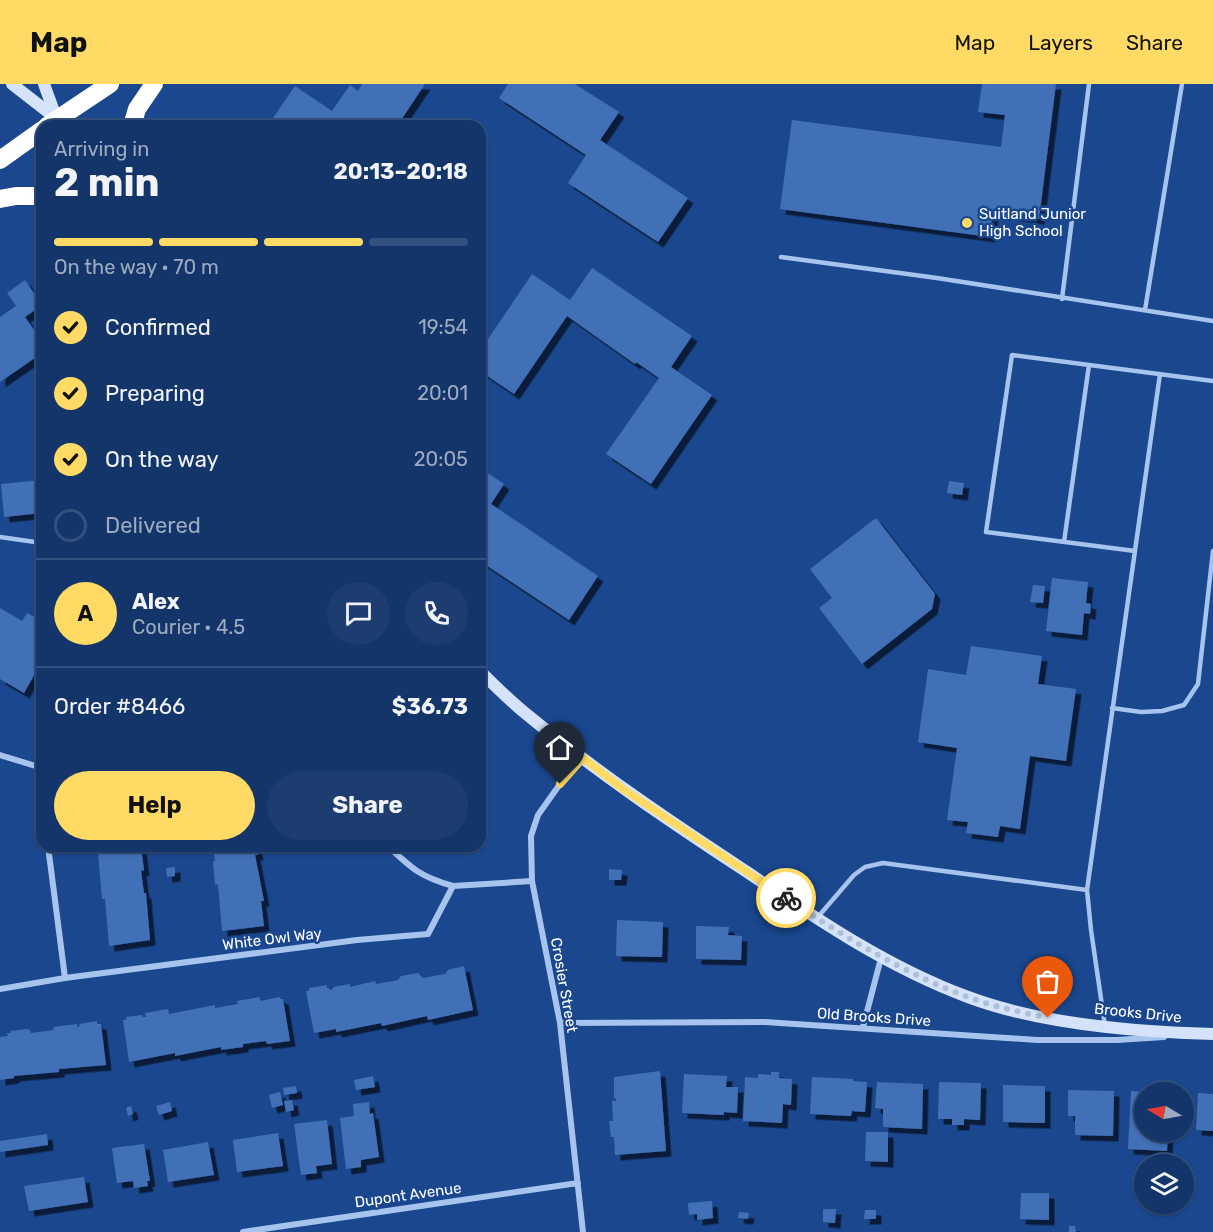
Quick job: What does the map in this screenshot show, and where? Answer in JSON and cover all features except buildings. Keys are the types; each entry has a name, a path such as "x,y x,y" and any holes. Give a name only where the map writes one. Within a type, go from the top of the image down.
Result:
{"highway":[{"path":"60,120 110,84"},
{"path":"133,120 136,109 154,84"},
{"path":"0,160 36,134"},
{"path":"0,199 36,196"}],"street":[{"path":"12,84 51,120"},
{"path":"44,84 54,120"},
{"name":"Brooks Drive","path":"486,677 528,716 670,820 881,958 968,998 1004,1009 1105,1026 1213,1034"},
{"path":"0,755 36,767"},
{"name":"Crosier Street","path":"583,758 560,784 538,815 531,836 532,881 560,1023 583,1232"},
{"path":"49,852 65,978"},
{"path":"394,852 414,870 430,879 453,886 532,881"},
{"name":"White Owl Way","path":"0,989 65,978 357,940 428,934 453,886"},
{"path":"863,1027 881,958"},
{"name":"Old Brooks Drive","path":"560,1023 765,1022 1037,1040 1117,1040 1156,1038 1186,1033"},
{"name":"Dupont Avenue","path":"243,1232 578,1183"}],"lane":[{"path":"1062,299 1089,84"},
{"path":"1145,310 1182,84"},
{"path":"781,257 937,278 1213,321"},
{"path":"1134,552 986,532 1012,355 1213,381"},
{"path":"1064,542 1089,365"},
{"path":"1105,1026 1090,930 1087,890 1160,374"},
{"path":"0,537 36,542"},
{"path":"1113,708 1141,712 1162,711 1184,705 1198,684 1213,551"},
{"path":"817,918 854,875 865,867 884,863 1087,890"}],"way so far":[{"path":"786,898 881,958 930,982 968,998 1004,1009 1048,1018"}],"place":[{"name":"Suitland Junior High School","path":"967,223"}],"route":[{"path":"560,784 583,758 623,789 786,898"}]}
